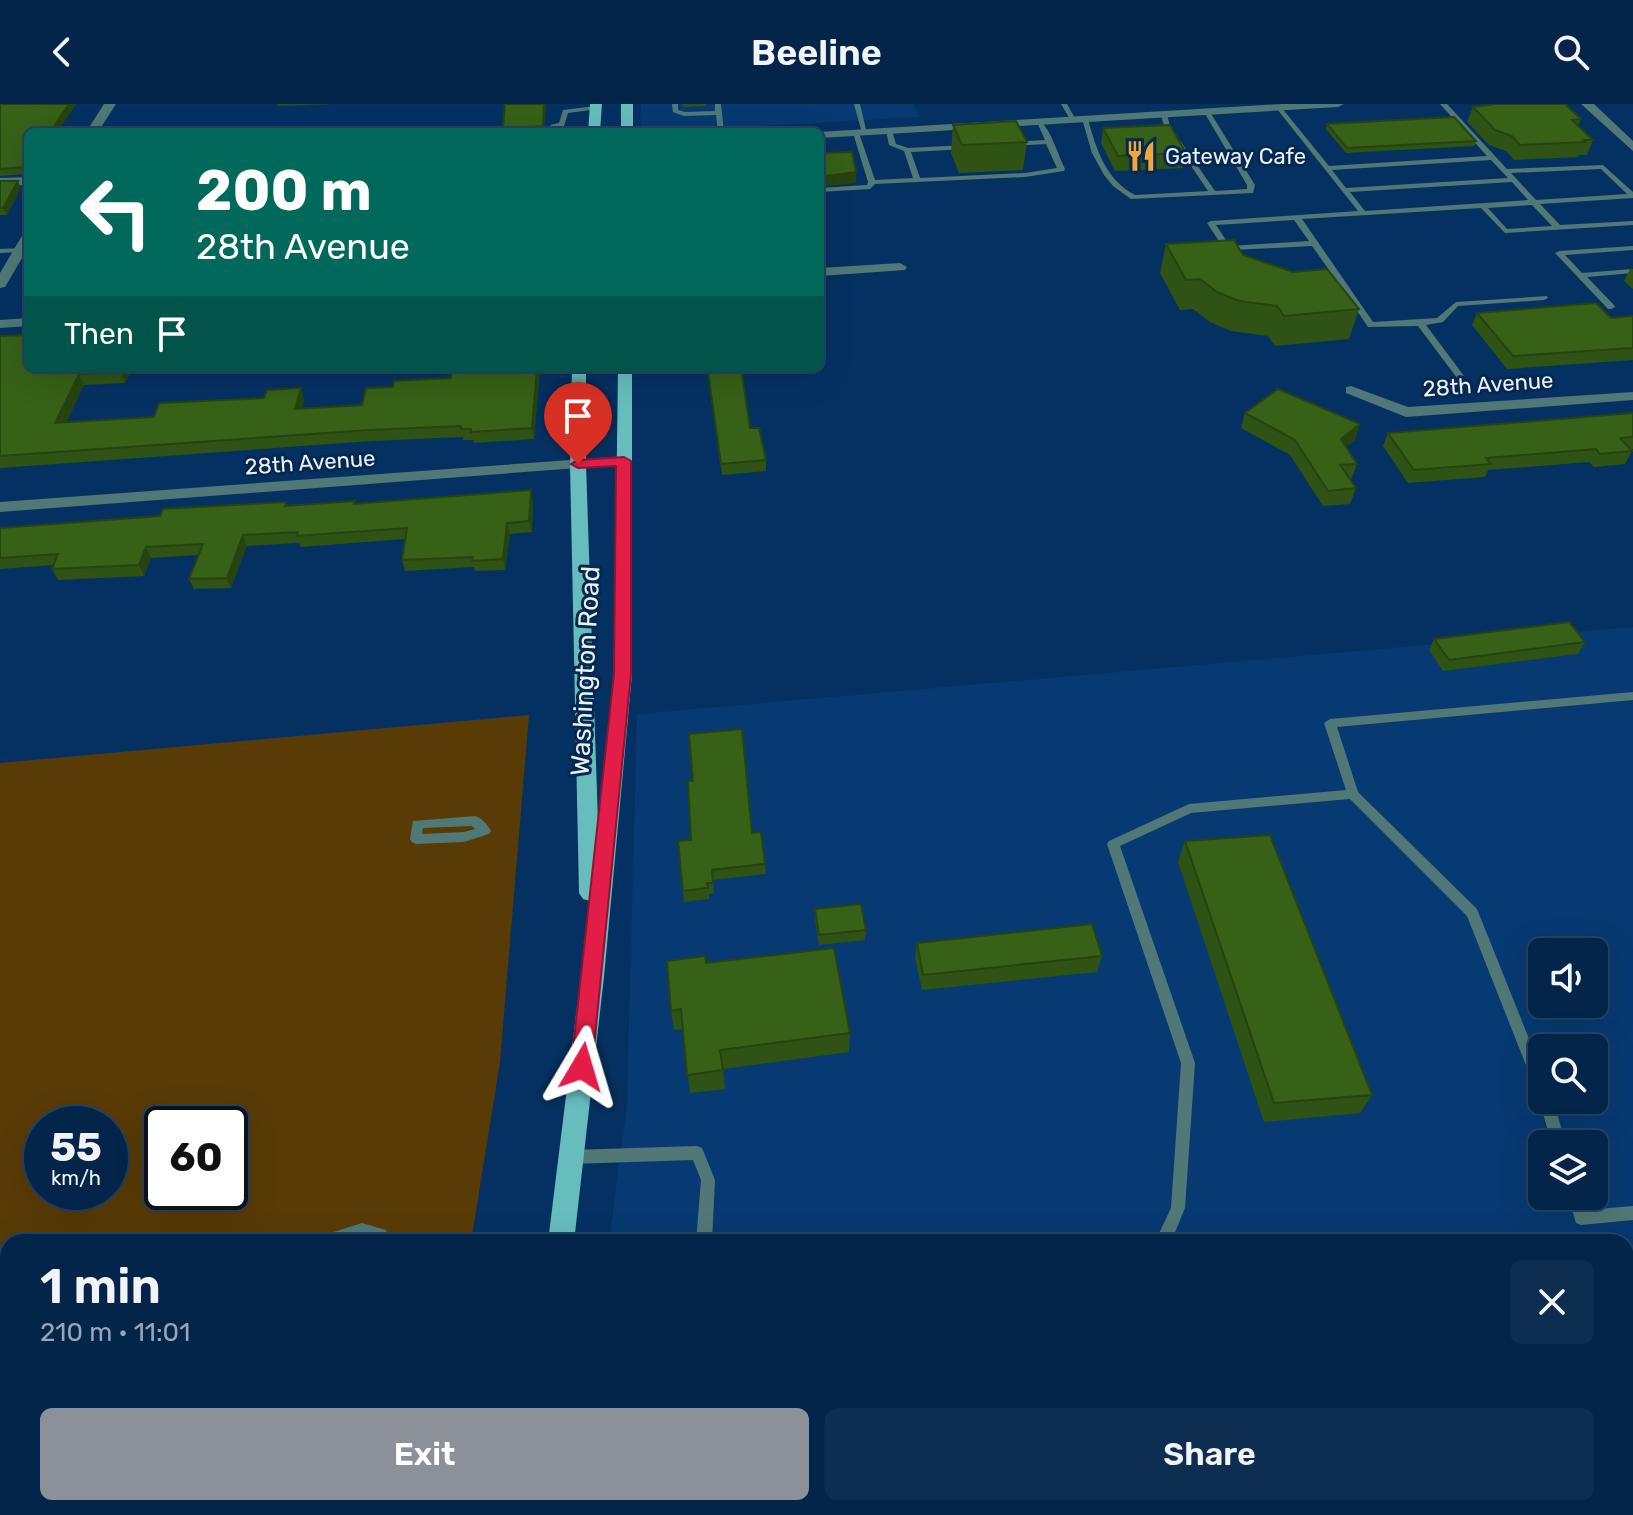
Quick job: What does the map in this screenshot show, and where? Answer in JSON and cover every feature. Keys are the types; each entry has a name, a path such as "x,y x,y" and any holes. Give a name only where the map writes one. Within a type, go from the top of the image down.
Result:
{"main road":[{"path":"627,104 627,128"},
{"path":"594,128 596,106"},
{"name":"Washington Road","path":"579,372 578,464 593,977"},
{"name":"Washington Road","path":"562,1234 593,977 623,674 625,372"}],"street":[{"path":"95,128 110,104"},
{"path":"824,135 1164,115 1228,107 1338,104"},
{"path":"1587,104 1633,147"},
{"path":"0,182 24,181"},
{"path":"0,284 24,249"},
{"path":"824,272 900,267"},
{"path":"0,324 24,322"},
{"name":"28th Avenue","path":"1351,390 1406,412 1633,396"},
{"name":"28th Avenue","path":"0,507 624,461"}],"lane":[{"path":"675,104 675,111 684,114 718,108 720,128"},
{"path":"824,190 870,187 872,182 863,154 857,104"},
{"path":"1064,104 1079,120 1115,187 1124,193 1134,197 1250,191 1251,185 1207,112"},
{"path":"1443,104 1557,227"},
{"path":"553,125 562,128 565,111 596,106"},
{"path":"1279,108 1362,212"},
{"path":"1164,115 1167,126 1212,192"},
{"path":"872,182 1025,175 1061,169 1040,122"},
{"path":"889,131 893,145 907,150 971,147"},
{"path":"1002,145 1050,142"},
{"path":"907,150 917,180"},
{"path":"848,155 863,154"},
{"path":"1327,168 1493,158"},
{"path":"1505,171 1603,167 1633,196"},
{"path":"1345,190 1514,180"},
{"path":"1237,262 1211,223 1633,196"},
{"path":"1482,205 1505,231 1633,223"},
{"path":"1296,217 1371,325 1440,320 1456,304 1544,298"},
{"path":"1228,248 1315,243"},
{"path":"1611,307 1559,253 1633,248"},
{"path":"0,251 24,249"},
{"path":"1581,275 1633,271"},
{"path":"1319,292 1347,290"},
{"path":"1420,323 1460,376"},
{"path":"1528,1053 1472,913 1353,794 1330,723 1633,696"},
{"path":"1167,1234 1178,1208 1188,1063 1113,844 1189,809 1353,794"},
{"path":"475,821 485,831 464,837 416,839 417,824 475,821"},
{"path":"571,1157 697,1153 708,1180 705,1234"},
{"path":"1579,1210 1581,1218 1633,1213"},
{"path":"349,1234 362,1230 377,1234"}],"shaded area":[{"path":"641,104 914,104 919,117 728,128 643,128"},
{"path":"1633,627 1633,1234 610,1234 627,1104 637,714"},
{"path":"529,715 500,1062 472,1234 0,1234 0,763"}],"building":[{"path":"0,104 69,104 53,128 24,128 24,167 0,169"},
{"path":"505,104 544,104 543,126 503,128"},
{"path":"1565,104 1581,119 1572,120 1593,140 1520,145 1512,136 1495,130 1473,107"},
{"path":"1454,117 1476,141 1347,148 1327,124"},
{"path":"1016,121 1027,142 962,145 953,125"},
{"path":"1170,125 1186,153 1118,156 1103,128"},
{"path":"852,152 856,172 824,176 824,153"},
{"path":"0,181 18,181 3,208 0,208"},
{"path":"1234,240 1243,255 1293,272 1327,269 1359,309 1284,316 1277,306 1239,301 1217,292 1200,279 1186,280 1166,244"},
{"path":"1596,303 1611,318 1633,316 1633,348 1513,356 1477,313"},
{"path":"24,335 24,372 120,372 79,374 55,423 154,417 159,403 264,398 267,390 301,388 295,409 362,405 366,388 393,387 394,381 451,378 452,372 537,372 532,428 471,432 471,429 461,429 461,426 369,430 0,456 0,336"},
{"path":"708,372 742,372 750,428 759,428 766,460 721,464"},
{"path":"1278,389 1360,424 1341,439 1357,464 1340,465 1356,488 1328,491 1295,440 1245,413"},
{"path":"1633,413 1633,437 1620,438 1632,451 1600,454 1596,449 1486,458 1491,464 1414,470 1388,433"},
{"path":"531,490 529,521 507,523 503,559 402,560 407,528 297,536 298,532 243,535 227,578 189,579 203,544 146,547 139,565 52,569 58,554 0,558 0,528 160,516 163,509 286,502 285,506 355,501 354,504"},
{"path":"1569,622 1585,642 1449,660 1434,639"},
{"path":"742,729 752,833 761,832 765,864 712,870 713,883 707,883 708,888 683,891 678,841 691,840 688,781 693,781 689,734"},
{"path":"1270,835 1372,1095 1274,1103 1185,841"},
{"path":"861,904 866,930 819,935 815,909"},
{"path":"1092,924 1102,956 923,975 917,943"},
{"path":"834,948 850,1033 720,1050 723,1070 687,1075 681,1009 671,1011 667,961 705,956 706,963"}],"place":[{"name":"Gateway Cafe","path":"1141,156"}],"route":[{"path":"578,464 624,461 623,674 582,1067"}]}
